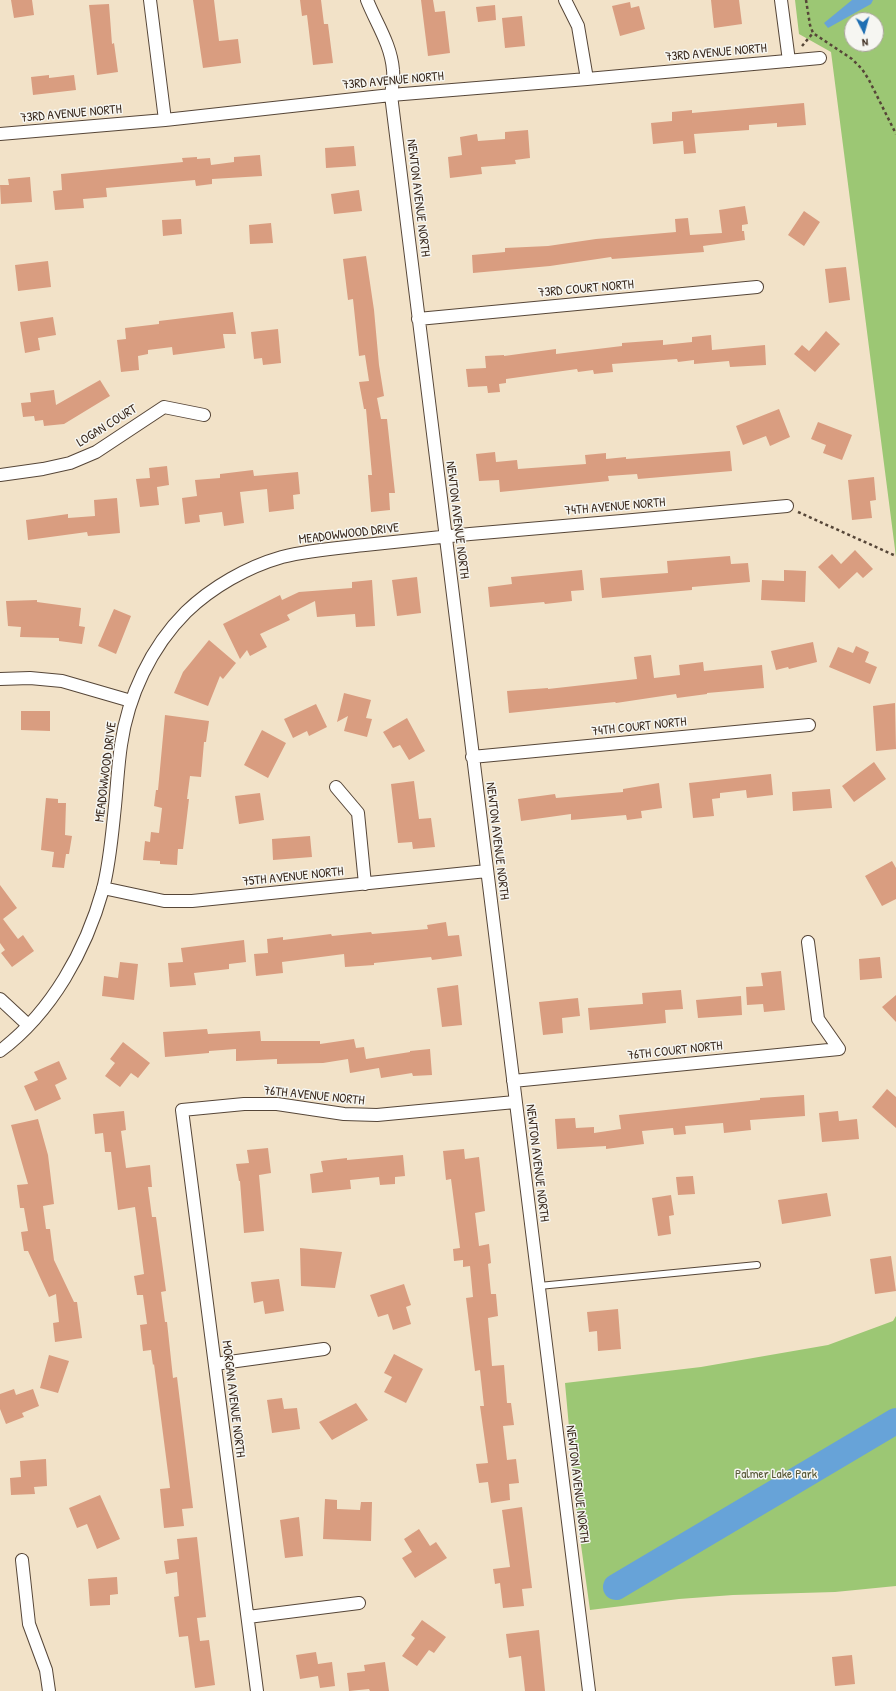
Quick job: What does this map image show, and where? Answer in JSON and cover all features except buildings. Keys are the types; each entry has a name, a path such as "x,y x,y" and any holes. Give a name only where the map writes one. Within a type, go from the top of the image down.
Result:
{"street":[{"path":"150,0 165,120"},
{"name":"NEWTON AVENUE NORTH","path":"367,0 373,17 390,51 394,71 391,95 589,1691"},
{"path":"565,0 578,26 587,79"},
{"path":"781,0 789,61"},
{"name":"73RD AVENUE NORTH","path":"0,134 165,120 391,95 820,58"},
{"name":"73RD COURT NORTH","path":"418,319 757,287"},
{"name":"LOGAN COURT","path":"0,475 43,469 70,463 96,452 164,407 204,415"},
{"name":"74TH AVENUE NORTH","path":"445,537 787,506"},
{"name":"MEADOWWOOD DRIVE","path":"0,1051 12,1042 28,1025 68,973 88,933 103,888 111,847 121,744 131,701 143,673 162,640 186,613 214,589 247,571 281,558 318,550 445,537"},
{"path":"0,679 30,678 62,681 131,701"},
{"name":"74TH COURT NORTH","path":"472,757 809,724"},
{"path":"336,787 358,813 365,884"},
{"name":"75TH AVENUE NORTH","path":"103,888 164,901 192,901 487,871"},
{"name":"76TH COURT NORTH","path":"513,1081 839,1049 818,1019 808,942"},
{"path":"0,999 28,1025"},
{"name":"76TH AVENUE NORTH","path":"182,1110 244,1104 277,1104 344,1114 377,1115 515,1102"},
{"name":"MORGAN AVENUE NORTH","path":"182,1110 257,1691"},
{"path":"215,1364 324,1349"},
{"path":"22,1560 29,1624 46,1670 49,1691"},
{"path":"248,1617 359,1604"}],"lane":[{"path":"539,1286 757,1265"}],"path":[{"path":"806,0 810,26 813,33 852,59 862,69 870,80 896,134"},
{"path":"787,506 896,556"}],"green space":[{"path":"795,0 896,0 896,557 831,52 799,34"},
{"name":"Palmer Lake Park","path":"896,1316 896,1586 835,1592 733,1595 679,1599 590,1610 577,1516 565,1383 701,1367 828,1345 893,1321"}],"water":[{"path":"852,0 873,0 871,4 857,12 844,12 844,19 828,28 824,23"}],"waterway":[{"path":"616,1587 896,1421"}]}
